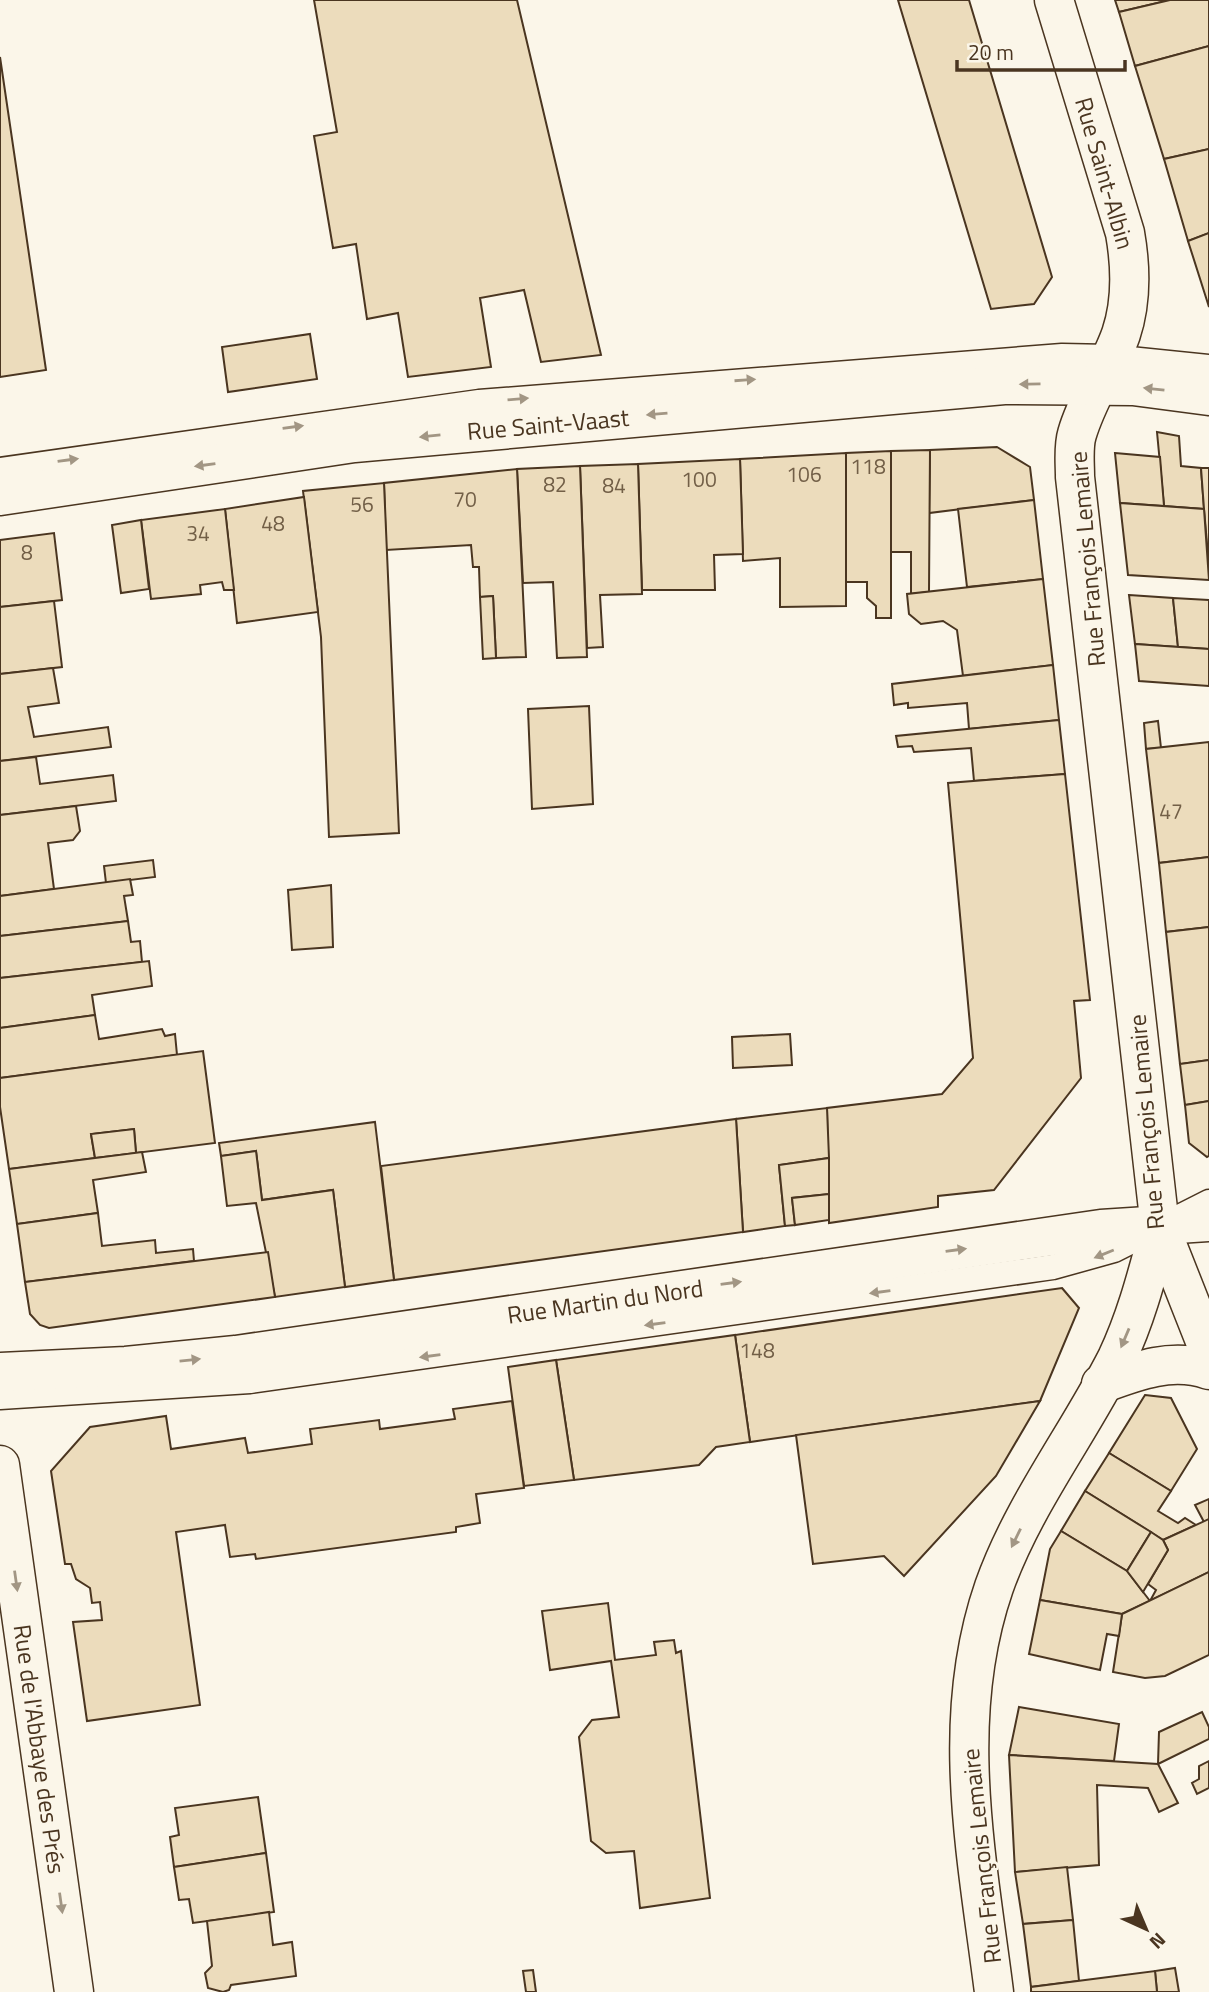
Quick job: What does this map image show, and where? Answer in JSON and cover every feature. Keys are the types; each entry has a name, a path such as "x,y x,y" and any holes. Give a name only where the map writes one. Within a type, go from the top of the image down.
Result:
{"street":[{"name":"Rue Saint-Albin","path":"1054,0 1125,233 1129,256 1131,279 1127,308 1120,335 1104,371"},
{"name":"Rue Saint-Vaast","path":"0,496 368,442 1004,385 1104,371 1209,396"},
{"name":"Rue François Lemaire","path":"995,1992 970,1802 969,1725 973,1669 985,1615 1006,1557 1126,1339 1160,1227 1075,477 1076,436 1104,371"},
{"name":"Rue Martin du Nord","path":"0,1372 126,1366 236,1355 1101,1228 1160,1227 1209,1222"},
{"path":"1160,1227 1209,1351"},
{"path":"1101,1384 1155,1367 1178,1364 1209,1370"},
{"name":"Rue de l'Abbaye des Prés","path":"0,1465 74,1992"}],"lane":[{"path":"0,470 479,402 1008,359 1104,371 1209,367"},
{"path":"0,1397 250,1381 999,1276 1095,1258 1209,1202"}],"building":[{"path":"314,0 517,0 601,355 541,362 524,290 480,298 491,367 408,377 398,313 367,319 356,244 333,248 314,136 337,132"},
{"path":"898,0 969,0 1052,277 1034,304 991,309"},
{"path":"1115,0 1170,0 1119,12"},
{"path":"1170,0 1209,0 1209,46 1135,66 1119,12"},
{"path":"1209,46 1209,149 1164,159 1135,66"},
{"path":"0,57 46,370 0,377"},
{"path":"1209,149 1209,233 1188,241 1164,159"},
{"path":"1209,233 1209,307 1188,241"},
{"path":"310,334 317,379 228,392 222,347"},
{"path":"1157,432 1179,436 1181,466 1201,468 1204,509 1164,506"},
{"path":"997,447 1030,467 1034,500 929,513 930,450"},
{"path":"930,450 929,592 911,594 911,552 891,552 891,451"},
{"path":"891,451 891,618 876,618 876,606 867,598 867,582 846,582 846,453"},
{"path":"846,453 846,606 780,607 780,558 743,561 740,459"},
{"path":"1115,453 1160,457 1164,506 1120,503"},
{"path":"740,459 743,554 714,555 715,590 642,590 638,464"},
{"path":"638,464 642,594 600,595 603,647 587,648 580,466"},
{"path":"580,466 587,657 557,658 553,582 523,583 517,469"},
{"path":"1201,468 1209,468 1209,567 1204,509"},
{"path":"517,469 526,657 496,658 493,596 480,597 479,567 473,567 471,545 386,550 384,483"},
{"path":"384,483 399,833 329,837 321,637 303,491"},
{"path":"304,497 318,612 237,623 225,509"},
{"path":"1034,500 1043,579 967,587 958,509"},
{"path":"1120,503 1204,509 1209,580 1128,575"},
{"path":"225,509 234,590 224,590 222,582 200,585 201,594 151,599 141,520"},
{"path":"141,520 149,589 121,593 112,525"},
{"path":"54,533 62,600 0,607 0,540"},
{"path":"1043,579 1053,665 963,676 957,630 943,621 921,624 909,614 907,594"},
{"path":"1129,595 1173,598 1178,647 1135,644"},
{"path":"493,596 496,658 483,659 480,597"},
{"path":"1173,598 1209,600 1209,649 1178,647"},
{"path":"54,601 62,667 0,674 0,607"},
{"path":"1135,644 1209,649 1209,686 1139,681"},
{"path":"1053,665 1059,720 969,729 967,703 908,708 908,703 894,705 892,684"},
{"path":"53,668 59,703 28,707 34,737 108,727 111,747 0,761 0,674"},
{"path":"589,706 593,804 532,809 528,709"},
{"path":"1059,720 1065,774 974,781 971,748 914,752 912,746 898,747 896,736"},
{"path":"1158,721 1161,748 1146,749 1144,723"},
{"path":"1209,742 1209,857 1159,863 1146,749"},
{"path":"36,757 40,784 113,775 116,801 0,815 0,761"},
{"path":"1065,774 1090,1000 1074,1001 1081,1078 994,1190 938,1196 938,1207 829,1223 827,1108 942,1094 973,1058 948,783"},
{"path":"76,806 80,831 73,840 48,843 54,889 0,896 0,815"},
{"path":"1209,857 1209,927 1166,932 1159,863"},
{"path":"153,860 155,877 106,883 104,866"},
{"path":"130,879 133,895 124,896 128,921 0,936 0,896"},
{"path":"331,885 333,947 292,950 288,890"},
{"path":"128,921 131,942 140,941 142,962 0,978 0,936"},
{"path":"1209,927 1209,1060 1180,1064 1166,932"},
{"path":"149,961 152,986 92,995 95,1015 0,1028 0,978"},
{"path":"95,1015 99,1039 162,1029 165,1036 175,1034 177,1055 0,1078 0,1028"},
{"path":"790,1034 792,1065 733,1068 732,1037"},
{"path":"203,1051 215,1143 136,1153 134,1129 91,1134 95,1158 9,1169 0,1107 0,1078"},
{"path":"1209,1060 1209,1101 1185,1105 1180,1064"},
{"path":"1209,1101 1207,1157 1189,1143 1185,1105"},
{"path":"827,1108 829,1158 779,1165 785,1226 743,1232 736,1119"},
{"path":"736,1119 743,1232 394,1280 381,1166"},
{"path":"375,1122 394,1280 345,1287 333,1190 262,1200 256,1151 221,1156 219,1143"},
{"path":"134,1129 136,1153 95,1158 91,1134"},
{"path":"256,1151 262,1200 333,1190 345,1287 275,1297 256,1203 227,1206 221,1156"},
{"path":"142,1152 146,1172 93,1180 98,1213 17,1224 9,1169"},
{"path":"829,1158 829,1194 792,1198 795,1225 785,1226 779,1165"},
{"path":"829,1194 829,1220 795,1225 792,1198"},
{"path":"98,1213 102,1246 155,1240 156,1253 193,1249 194,1261 25,1282 17,1224"},
{"path":"268,1252 275,1297 49,1328 40,1325 30,1314 25,1282"},
{"path":"1062,1288 1079,1308 1040,1401 750,1442 735,1335"},
{"path":"735,1335 750,1442 716,1447 699,1465 574,1480 556,1360"},
{"path":"556,1360 574,1480 524,1486 508,1367"},
{"path":"1145,1395 1171,1398 1197,1449 1171,1491 1109,1453"},
{"path":"512,1401 524,1488 476,1494 480,1523 456,1527 456,1532 256,1559 255,1554 230,1557 225,1525 176,1532 200,1705 87,1721 73,1622 102,1620 100,1602 92,1603 90,1588 76,1579 71,1564 65,1564 51,1471 90,1427 166,1416 171,1449 245,1438 248,1453 312,1444 310,1429 379,1420 380,1429 455,1419 453,1409"},
{"path":"1040,1401 996,1476 904,1576 884,1556 813,1564 796,1435"},
{"path":"1109,1453 1171,1491 1158,1511 1178,1523 1185,1518 1196,1525 1163,1540 1085,1491"},
{"path":"1085,1491 1151,1532 1127,1571 1061,1531"},
{"path":"1209,1499 1209,1519 1204,1522 1195,1505"},
{"path":"1209,1519 1209,1572 1150,1601 1156,1590 1148,1584 1168,1550 1163,1540"},
{"path":"1061,1531 1127,1571 1150,1601 1122,1614 1040,1600 1050,1549"},
{"path":"1151,1532 1163,1540 1168,1550 1143,1592 1127,1571"},
{"path":"1209,1572 1209,1655 1165,1676 1145,1678 1113,1672 1122,1614"},
{"path":"1040,1600 1122,1614 1119,1636 1107,1634 1100,1670 1029,1654"},
{"path":"608,1603 615,1660 656,1655 654,1642 674,1640 676,1653 681,1651 710,1898 640,1908 634,1851 606,1853 591,1841 579,1737 592,1720 619,1717 611,1661 550,1670 542,1611"},
{"path":"1019,1707 1119,1724 1114,1761 1009,1755"},
{"path":"1202,1712 1209,1727 1209,1739 1158,1764 1159,1732"},
{"path":"1009,1755 1158,1764 1178,1803 1159,1812 1148,1788 1097,1785 1099,1865 1015,1872"},
{"path":"1209,1761 1209,1788 1197,1794 1192,1783 1199,1779 1199,1766"},
{"path":"258,1797 266,1853 174,1867 170,1837 179,1835 175,1808"},
{"path":"266,1853 274,1912 193,1923 189,1899 179,1900 174,1867"},
{"path":"1067,1867 1073,1920 1023,1924 1015,1872"},
{"path":"269,1912 273,1945 292,1942 296,1976 231,1985 229,1990 223,1992 208,1988 205,1973 212,1966 207,1921"},
{"path":"1073,1920 1079,1981 1031,1987 1023,1924"},
{"path":"1175,1968 1179,1992 1157,1992 1155,1971"},
{"path":"533,1970 536,1992 526,1992 523,1971"},
{"path":"1155,1971 1157,1992 1031,1992 1031,1987"}]}
